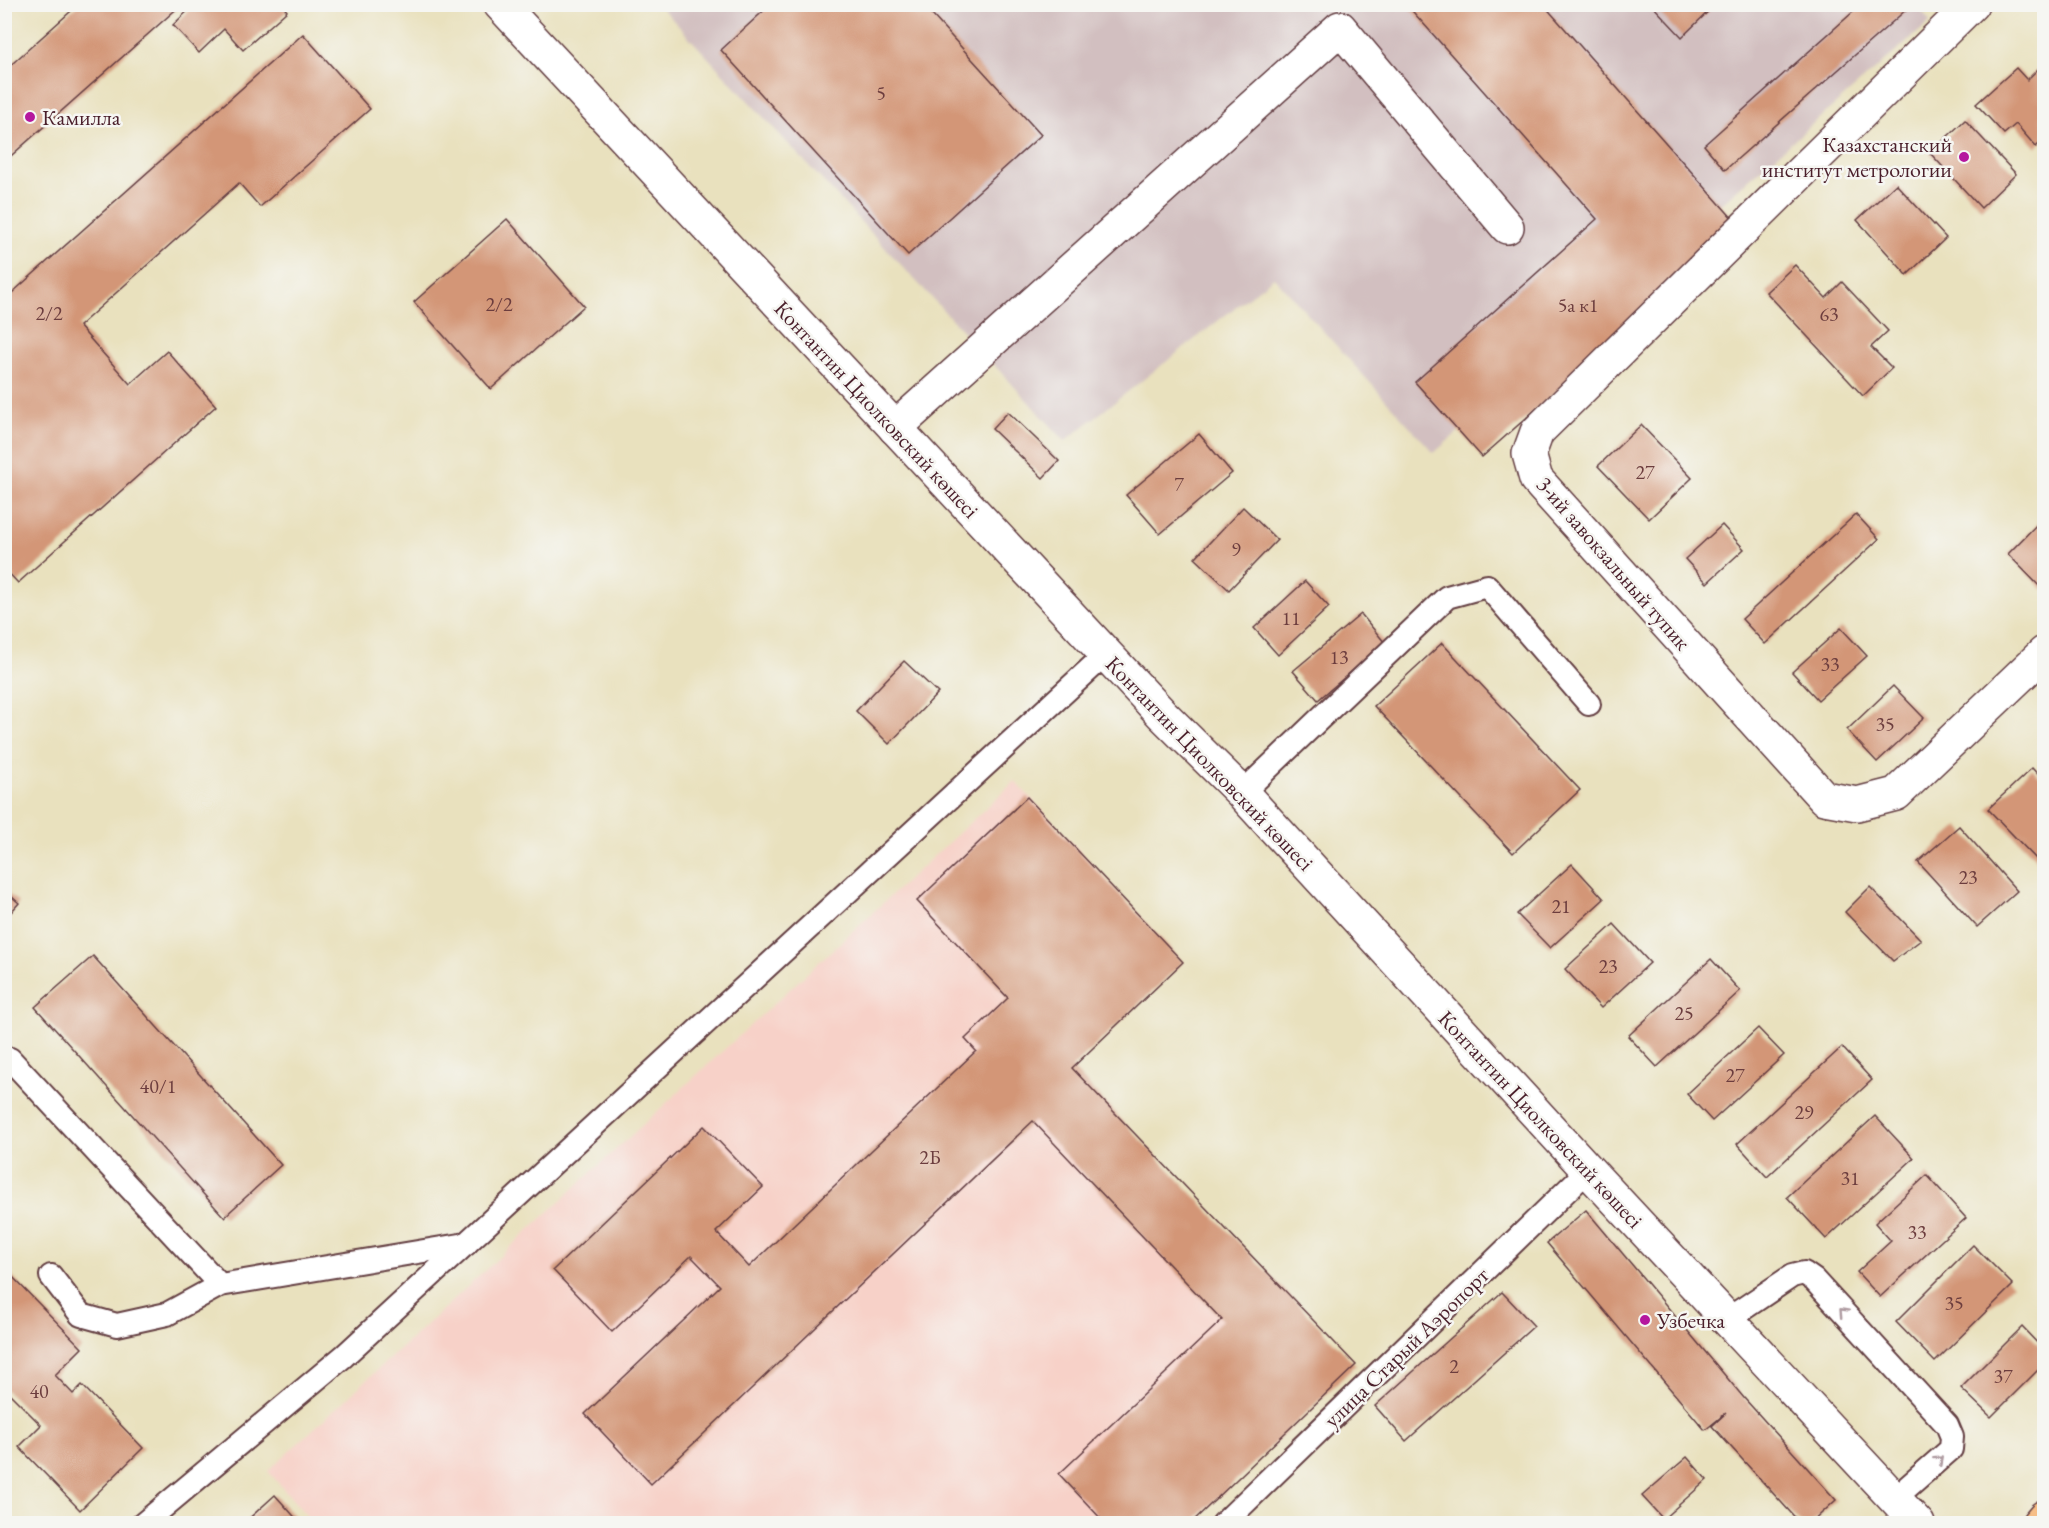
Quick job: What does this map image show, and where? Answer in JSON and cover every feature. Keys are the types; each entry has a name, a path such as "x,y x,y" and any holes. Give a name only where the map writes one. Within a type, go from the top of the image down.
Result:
{"main road":[{"path":"2038,1524 2044,1517"}],"street":[{"name":"Контантин Циолковский көшесі","path":"500,4 1162,714 1242,793 1588,1170 1918,1524"},
{"name":"3-ий завокзальный тупик","path":"1972,4 1536,432 1529,454 1536,479 1824,798 1857,804 1896,794 2044,652"},
{"path":"895,428 1340,28 1507,227"}],"lane":[{"path":"1242,793 1447,597 1487,586 1589,704"},
{"path":"143,1524 344,1356 1106,654"},
{"path":"10,1059 220,1285"},
{"name":"улица Старый Аэропорт","path":"1223,1524 1588,1170"},
{"path":"51,1276 81,1315 117,1325 167,1314 220,1285 466,1244"},
{"path":"1728,1319 1792,1276 1804,1274 1814,1280 1947,1425 1952,1437 1951,1449 1895,1498"}],"shaded area":[{"path":"1916,4 1930,22 1434,453 1274,277 1065,441 659,5"},
{"path":"1015,781 1183,962 1072,1068 1356,1365 1192,1523 313,1523 268,1471"}],"building":[{"name":"Камилла","path":"79,4 182,4 4,162 4,71"},
{"path":"195,4 281,4 287,11 243,50 224,29 199,53 173,25"},
{"path":"771,4 922,4 1041,135 908,255 721,50"},
{"path":"1406,4 1543,4 1741,228 1482,457 1415,382 1597,219"},
{"path":"1651,4 1716,4 1682,37"},
{"path":"1862,4 1903,4 1907,9 1725,170 1704,145"},
{"path":"303,34 370,109 260,207 239,183 79,326 130,384 167,351 216,406 18,583 4,568 4,300"},
{"path":"2016,68 2027,80 2038,69 2044,76 2044,139 2036,147 2016,124 2004,134 1976,104"},
{"path":"1965,120 2016,174 1981,208 1930,153"},
{"path":"1896,184 1946,238 1907,275 1857,220"},
{"path":"507,219 584,306 491,389 414,302"},
{"path":"1795,265 1826,298 1842,282 1888,331 1871,347 1892,368 1863,396 1766,292"},
{"path":"1008,412 1059,461 1043,478 992,429"},
{"path":"1641,425 1692,478 1649,519 1598,466"},
{"path":"1199,434 1232,473 1160,534 1126,495"},
{"path":"1243,507 1277,540 1229,590 1195,558"},
{"path":"1856,514 1879,539 1765,644 1742,619"},
{"path":"2044,517 2044,591 2008,554"},
{"path":"1722,525 1744,549 1707,583 1685,559"},
{"path":"1305,581 1329,607 1278,655 1254,628"},
{"path":"1361,614 1385,643 1318,700 1293,671"},
{"path":"1841,628 1867,656 1818,700 1792,672"},
{"path":"1442,643 1580,790 1513,853 1374,706"},
{"path":"904,661 938,693 889,744 856,711"},
{"path":"1893,686 1924,718 1877,762 1847,730"},
{"path":"2032,768 2044,781 2044,858 2040,863 1988,809"},
{"path":"1027,797 1183,962 1072,1068 1356,1365 1190,1524 1106,1524 1059,1474 1222,1320 1033,1121 651,1484 585,1414 720,1286 691,1256 612,1332 553,1270 704,1126 763,1187 716,1232 749,1267 976,1051 965,1039 1008,998 917,901"},
{"path":"1959,826 2017,891 1977,927 1918,862"},
{"path":"1572,864 1604,899 1550,948 1517,914"},
{"path":"1870,887 1921,940 1893,961 1845,912"},
{"path":"4,890 19,903 4,920"},
{"path":"1614,924 1650,963 1601,1008 1565,969"},
{"path":"93,956 281,1165 224,1217 35,1007"},
{"path":"1711,959 1740,991 1657,1067 1628,1036"},
{"path":"1758,1028 1784,1055 1712,1121 1687,1094"},
{"path":"1842,1047 1872,1080 1767,1177 1737,1144"},
{"path":"1875,1116 1914,1158 1826,1239 1787,1197"},
{"path":"1927,1175 1966,1218 1880,1297 1857,1272 1891,1241 1875,1223"},
{"name":"Узбечка","path":"1586,1210 1744,1398 1836,1500 1810,1524 1801,1524 1712,1426 1726,1413 1705,1430 1547,1243"},
{"path":"1973,1245 2013,1285 1935,1362 1896,1322"},
{"path":"4,1268 82,1348 55,1375 73,1394 82,1385 143,1448 80,1510 19,1447 41,1425 4,1388"},
{"path":"1502,1292 1534,1326 1406,1441 1375,1406"},
{"path":"2022,1327 2044,1350 2044,1364 1991,1417 1961,1388"},
{"path":"1687,1457 1707,1480 1663,1519 1642,1496"},
{"path":"275,1495 301,1524 243,1524"}],"place":[{"name":"Камилла","path":"30,117"},
{"name":"Казахстанский институт метрологии","path":"1964,157"},
{"name":"Узбечка","path":"1645,1320"}]}
